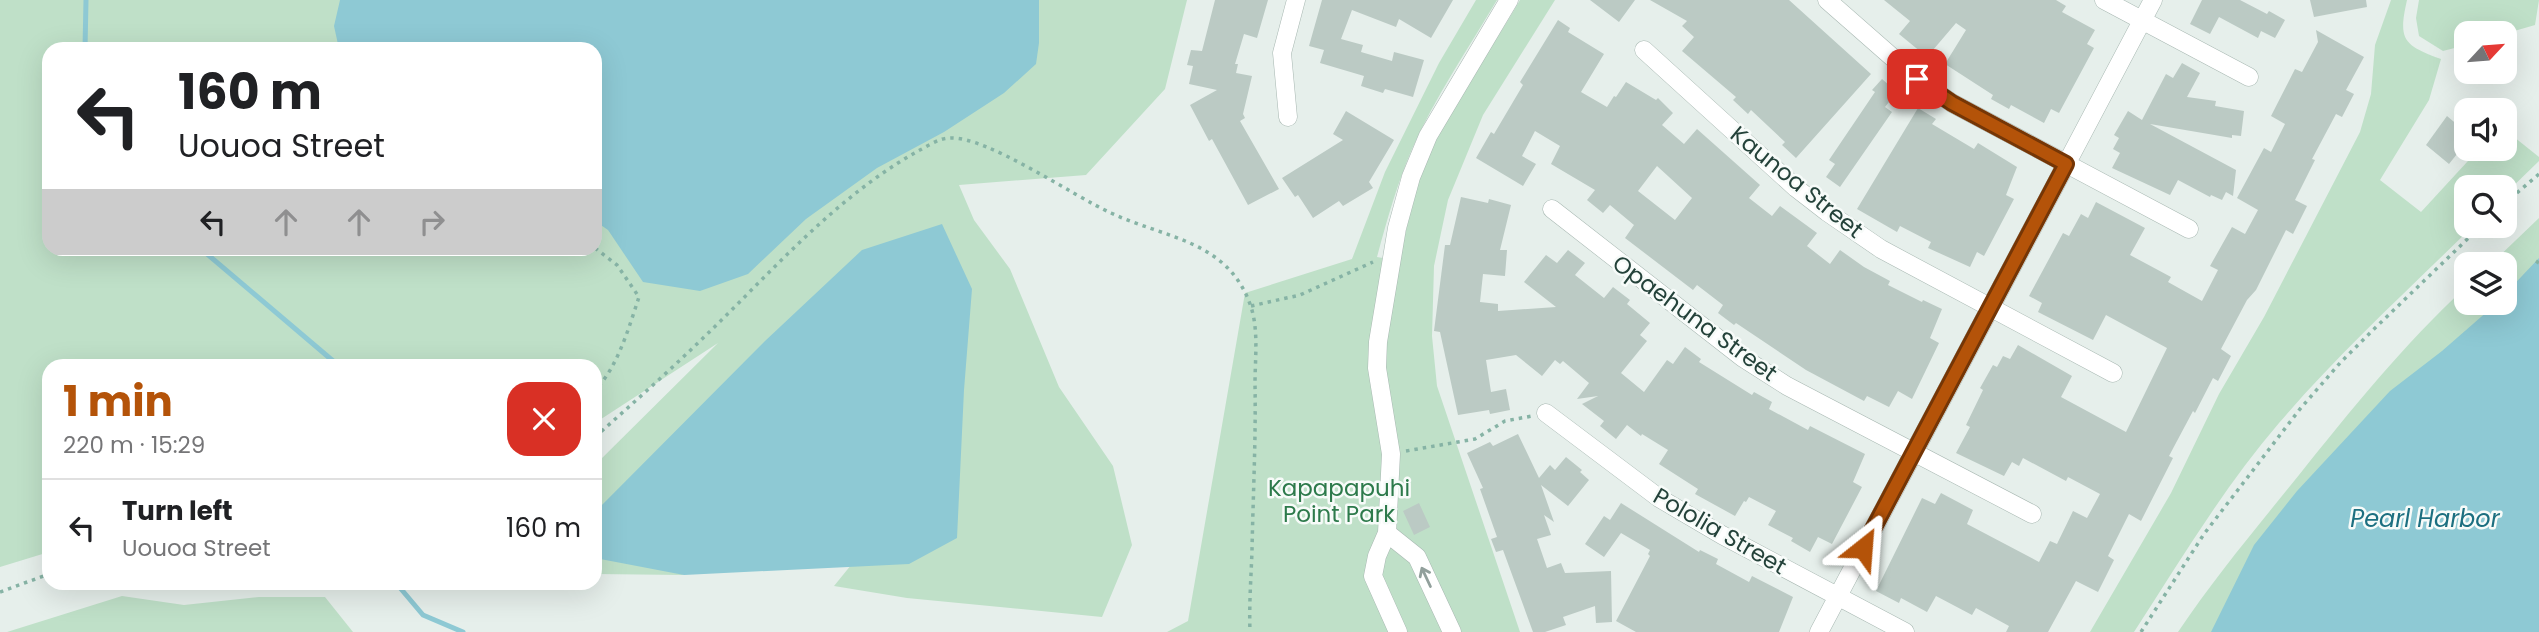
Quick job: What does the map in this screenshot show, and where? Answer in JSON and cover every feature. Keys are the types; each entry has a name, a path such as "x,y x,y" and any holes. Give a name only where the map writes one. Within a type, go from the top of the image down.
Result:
{"street":[{"path":"1288,117 1282,53 1296,0"},
{"path":"1398,632 1374,576 1377,556 1387,533 1391,454 1377,368 1378,342 1397,228 1411,177 1428,136 1509,0"},
{"path":"1827,0 1917,79 1952,103 2189,229"},
{"path":"2104,0 2249,77"},
{"path":"1819,632 2153,0"},
{"name":"Kaunoa Street","path":"1644,50 1796,188 1827,212 1881,249 2113,373"},
{"name":"Opaehuna Street","path":"1552,209 1743,358 1787,386 2032,514"},
{"name":"Pololia Street","path":"1546,413 1659,498 1722,536 1905,632"},
{"path":"1387,533 1417,556 1452,632"}],"path":[{"path":"602,431 702,339 811,232 855,194 895,164 937,141 949,138 965,140 989,148 1097,206 1190,242 1219,258 1238,278 1251,306 1255,334 1256,416 1250,632"},
{"path":"2517,193 2539,174"},
{"path":"2141,632 2204,534 2300,410 2356,346 2469,238"},
{"path":"602,253 617,265 639,297 621,345 602,383"},
{"path":"1251,306 1300,295 1379,260"},
{"path":"1391,454 1475,439 1505,421 1546,413"},
{"path":"0,592 42,577"}],"green space":[{"path":"0,0 1187,0 1165,89 1086,175 959,185 974,220 1010,269 1059,387 1113,466 1132,545 1102,617 907,598 834,586 860,554 645,555 684,575 602,574 602,458 718,343 602,418 602,359 42,359 42,554 0,567"},
{"name":"Kapapapuhi Point Park","path":"1476,0 1497,0 1441,92 1412,149 1377,257 1400,261 1414,198 1430,154 1453,109 1520,0 1555,0 1483,115 1448,200 1434,266 1432,336 1437,386 1520,632 1167,632 1188,621 1245,293 1352,259 1385,172 1439,63"},
{"path":"2391,0 2407,0 2403,24 2406,39 2418,50 2441,59 2429,100 2380,180 2421,212 2454,176 2454,238 2461,238 2350,347 2259,447 2221,499 2134,632 2090,632 2171,493 2219,394 2264,317 2360,132 2371,94 2375,45"},
{"path":"2419,0 2539,0 2535,25 2517,30 2517,21 2454,21 2454,48 2443,51 2419,36 2416,18"},
{"path":"2517,139 2539,157 2539,161 2517,182 2517,175 2455,175 2468,161 2517,161"},
{"path":"2539,218 2539,290 2517,314 2517,252 2504,252"},
{"path":"2454,298 2454,315 2516,315 2229,632 2178,632 2237,552 2338,426"},
{"path":"122,596 184,605 259,597 325,597 353,632 7,632"}],"water":[{"path":"340,0 1039,0 1036,64 1004,93 944,132 877,168 806,219 748,274 700,291 643,282 608,230 602,226 602,42 337,42 334,26"},
{"path":"942,224 972,289 957,538 909,564 684,575 602,559 602,505 765,341 862,250"},
{"name":"Pearl Harbor","path":"2539,258 2539,632 2211,632 2254,545 2297,491 2390,391 2483,315 2517,315 2517,281"}],"building":[{"path":"1215,0 1268,0 1257,38 1244,34 1235,64 1238,64 1236,73 1252,76 1243,114 1245,118 1240,121 1279,189 1248,205 1190,105 1217,90 1189,84 1193,66 1187,65 1191,50 1202,51"},
{"path":"1322,0 1453,0 1431,38 1399,19 1396,27 1352,10 1341,39 1363,45 1361,52 1392,61 1394,52 1424,60 1413,97 1385,89 1383,93 1361,86 1364,76 1320,63 1324,50 1309,46"},
{"path":"1590,0 1635,0 1619,22"},
{"path":"1650,0 1789,0 1871,74 1796,158 1782,145 1785,142 1751,110 1748,114 1733,100 1736,97 1682,51 1694,37 1682,26 1687,21"},
{"path":"1884,0 2056,0 2066,6 2062,12 2095,30 2087,44 2094,48 2059,113 2051,109 2044,123 2011,105 2009,109 1991,99 1993,95 1945,64 1966,30 1956,23 1927,57 1899,34 1910,21"},
{"path":"2202,0 2240,0 2285,20 2275,38 2261,31 2258,38 2219,17 2210,34 2190,24"},
{"path":"2310,0 2366,0 2367,7 2314,17"},
{"path":"1558,20 1570,28 1568,32 1604,54 1581,92 1607,107 1626,82 1656,100 1658,98 1673,113 1662,125 1684,144 1697,129 1760,185 1749,198 1772,216 1780,206 1817,233 1807,246 1830,264 1840,250 1890,281 1888,285 1942,309 1930,338 1939,343 1912,399 1898,391 1889,407 1867,396 1864,401 1806,370 1736,323 1734,325 1718,313 1723,305 1697,285 1693,290 1625,238 1634,225 1610,205 1603,213 1587,200 1595,190 1551,164 1560,146 1535,131 1522,156 1536,164 1523,186 1476,158 1491,132 1494,134 1523,85 1520,82","holes":["1657,166 1692,198 1675,220 1638,191"]},
{"path":"2316,30 2364,57 2346,90 2354,94 2342,117 2336,114 2312,159 2315,160 2295,200 2307,206 2293,234 2286,230 2256,290 2247,300 2221,349 2231,356 2218,381 2213,378 2195,413 2193,411 2169,456 2173,458 2141,521 2129,514 2108,556 2114,560 2098,592 2076,581 2048,632 2006,632 2009,626 1976,608 1972,615 1936,596 1927,612 1901,598 1899,603 1876,591 1922,498 1935,504 1941,493 1973,510 1967,524 2039,562 2050,541 2057,544 2073,511 2087,518 2100,494 2068,477 2066,481 2023,458 2019,466 2012,462 2004,476 1956,453 1970,427 1966,425 1983,390 1980,388 1993,365 1997,367 2003,356 2010,359 2018,345 2072,376 2061,397 2126,432 2167,348 2106,315 2093,340 2038,312 2042,303 2029,296 2063,233 2069,236 2081,214 2088,218 2096,202 2145,228 2130,255 2171,277 2168,282 2202,301 2218,270 2210,266 2232,227 2245,234 2258,210 2237,198 2264,148 2271,152 2285,124 2271,116 2295,69 2302,72 2318,42"},
{"path":"2182,63 2200,73 2187,97 2216,101 2215,106 2244,111 2241,136 2232,135 2232,138 2150,124 2236,170 2233,196 2226,192 2222,200 2211,195 2210,197 2178,180 2170,195 2112,168 2120,153 2113,149 2119,138 2114,135 2128,111 2142,120 2166,74 2173,78"},
{"path":"1882,79 1897,92 1885,107 1892,112 1840,187 1826,177 1835,164 1829,160 1875,92 1872,90"},
{"path":"1918,108 1936,119 1932,124 1974,149 1978,143 2017,167 2006,195 2014,199 1984,256 1977,252 1970,267 1928,248 1931,242 1900,226 1897,232 1857,209"},
{"path":"1346,111 1394,140 1369,182 1373,188 1343,206 1339,201 1313,218 1298,195 1295,197 1282,178 1343,140 1333,134"},
{"path":"2447,116 2454,122 2454,158 2449,164 2426,145"},
{"path":"1461,197 1488,203 1489,199 1511,205 1500,250 1507,250 1505,276 1483,274 1480,302 1498,304 1498,311 1556,307 1524,282 1546,255 1557,263 1568,250 1585,263 1575,275 1604,298 1613,287 1630,300 1627,304 1650,323 1640,335 1647,341 1621,373 1644,392 1667,360 1673,364 1685,347 1701,359 1699,362 1752,395 1754,392 1772,402 1769,409 1808,430 1810,426 1865,454 1853,482 1862,487 1832,544 1818,537 1810,552 1791,541 1793,538 1768,525 1776,511 1749,497 1735,516 1695,494 1698,489 1659,464 1668,450 1642,434 1641,436 1627,425 1616,439 1600,426 1604,421 1582,404 1598,396 1577,399 1589,383 1563,361 1560,364 1555,360 1542,376 1516,355 1486,360 1491,392 1506,389 1510,410 1458,415 1440,332 1434,331 1445,245 1450,245"},
{"path":"1518,434 1539,478 1550,465 1555,470 1566,457 1582,470 1580,472 1589,480 1568,506 1541,485 1554,522 1544,515 1551,535 1537,539 1547,568 1561,563 1565,573 1611,571 1612,622 1596,623 1595,606 1563,617 1566,625 1545,632 1533,632 1503,550 1496,552 1491,539 1497,537 1480,489 1483,488 1467,453 1490,442 1493,446"},
{"path":"1419,503 1430,527 1414,535 1403,511"},
{"path":"1621,503 1699,552 1700,550 1718,559 1716,564 1749,582 1752,576 1793,597 1779,632 1636,632 1616,621 1650,556 1650,550 1621,533 1604,557 1585,544 1604,516 1610,520"}],"waterway":[{"path":"85,42 86,0"},
{"path":"209,256 331,359"},
{"path":"402,590 423,615 463,632"}],"route":[{"path":"1863,548 2066,164 1952,103 1917,79"}]}
